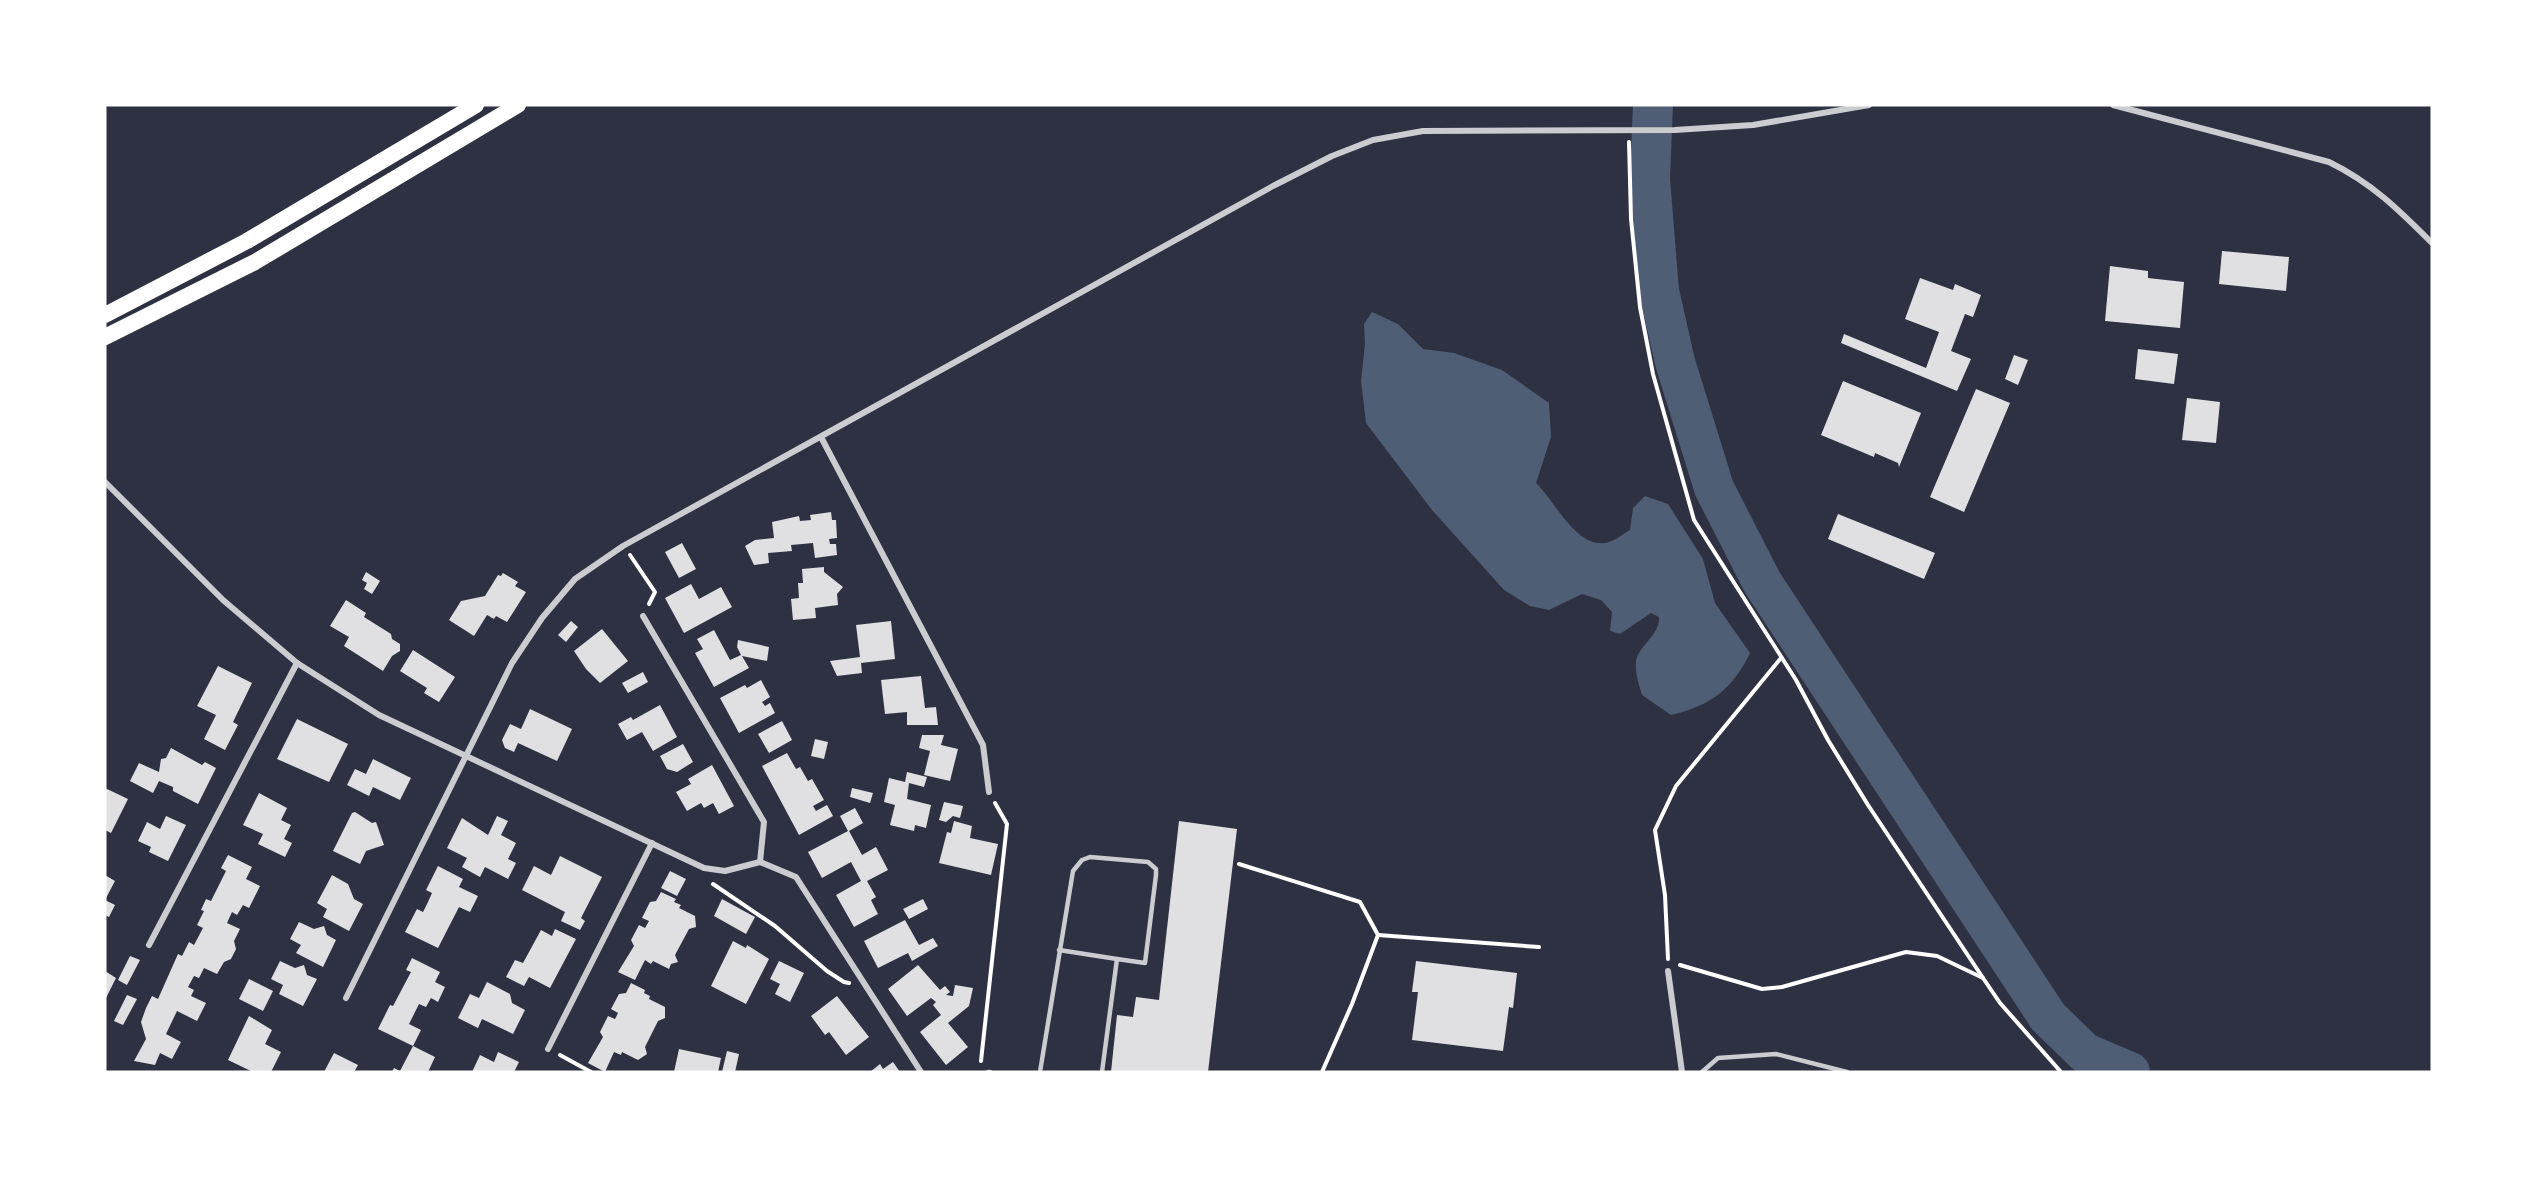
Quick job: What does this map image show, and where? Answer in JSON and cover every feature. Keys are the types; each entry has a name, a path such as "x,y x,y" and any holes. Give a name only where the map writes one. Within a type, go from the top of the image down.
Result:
{"highway":[{"path":"105,315 247,241 476,105"},
{"path":"105,337 255,262 518,105"}],"street":[{"path":"346,998 512,663 542,618 576,579 623,546 709,496 821,437 1273,186 1332,156 1373,140 1423,131 1675,130 1753,125 1869,105"},
{"path":"2113,105 2329,162 2361,178 2393,204 2432,243"},
{"path":"821,437 983,745 989,792"},
{"path":"105,482 223,600 297,663 379,715 714,871 760,862 787,872 803,885 862,984 921,1072"},
{"path":"643,616 764,822 760,862"},
{"path":"149,945 297,663"},
{"path":"548,1049 652,843"},
{"path":"1668,971 1682,1072"}],"lane":[{"path":"1041,1072 1059,950 1073,872 1082,860 1090,857 1148,862 1156,869 1145,963 1059,950"},
{"path":"1102,1072 1117,959"},
{"path":"1702,1072 1718,1058 1776,1054 1847,1072"}],"path":[{"path":"1628,129 1632,219 1640,307 1653,374 1694,520 1796,680 1828,740 1868,805 2000,1004 2061,1072"},
{"path":"623,546 655,592 643,616"},
{"path":"1668,962 1665,895 1655,830 1676,786 1781,658"},
{"path":"980,1072 1007,824 989,792"},
{"path":"1239,864 1360,902 1378,935 1352,1004 1322,1072"},
{"path":"713,884 775,926 827,971 844,982"},
{"path":"1378,935 1539,947"},
{"path":"1679,965 1762,989 1782,987 1906,952 1937,956 1983,978"},
{"path":"548,1049 591,1072"}],"water":[{"path":"1372,312 1398,324 1423,349 1454,353 1502,370 1549,403 1551,437 1536,483 1568,523 1587,540 1598,543 1609,542 1630,530 1633,508 1645,496 1668,504 1703,559 1715,603 1750,653 1728,686 1709,701 1671,715 1642,695 1636,671 1638,656 1656,630 1659,617 1651,613 1620,634 1610,631 1612,612 1601,600 1582,594 1549,610 1530,606 1504,590 1432,510 1366,423 1361,381 1365,344 1364,324"}],"building":[{"path":"2222,251 2289,257 2286,291 2219,284"},
{"path":"2110,266 2148,271 2148,278 2184,282 2180,328 2105,321"},
{"path":"1920,278 1953,290 1955,284 1981,295 1973,317 1965,314 1951,351 1971,359 1957,391 1841,343 1844,334 1926,368 1939,332 1905,319"},
{"path":"2138,349 2178,354 2174,384 2135,379"},
{"path":"2014,355 2028,360 2018,385 2005,379"},
{"path":"1843,381 1921,413 1899,467 1898,463 1875,453 1874,457 1821,435"},
{"path":"1976,389 2010,403 1964,512 1930,497"},
{"path":"2187,398 2220,402 2216,443 2182,440"},
{"path":"831,512 832,520 836,520 837,538 829,539 830,544 836,544 837,555 815,558 813,543 791,545 792,551 768,553 769,563 754,565 745,546 755,540 774,538 772,522 799,516 800,521 811,520 810,515"},
{"path":"1838,514 1935,553 1924,579 1828,539"},
{"path":"682,543 696,569 679,578 665,552"},
{"path":"824,567 824,572 843,587 837,594 838,605 815,608 816,618 793,620 791,599 799,598 798,583 803,583 802,569"},
{"path":"366,572 380,581 372,594 364,589 367,583 362,580"},
{"path":"503,573 518,582 515,586 526,592 507,622 496,616 494,619 487,615 474,636 449,620 461,601 485,596 498,575 501,576"},
{"path":"691,584 699,599 721,587 732,607 684,633 665,598"},
{"path":"346,600 366,613 364,617 391,634 392,639 400,644 400,651 392,656 383,671 344,646 349,637 330,626"},
{"path":"571,621 578,627 566,642 558,635"},
{"path":"891,621 895,659 861,663 862,673 837,676 830,661 860,657 856,625"},
{"path":"602,629 628,661 600,683 586,669 574,651"},
{"path":"714,630 730,660 741,655 737,647 738,640 769,647 767,661 742,656 749,668 714,687 695,653 703,649 697,639"},
{"path":"413,650 455,677 439,702 424,693 427,688 400,671"},
{"path":"218,666 252,683 233,722 238,725 225,750 204,739 216,715 197,706"},
{"path":"643,672 648,682 628,693 622,683"},
{"path":"921,676 925,708 936,707 938,725 907,725 907,712 885,714 881,680"},
{"path":"761,680 770,697 762,702 765,706 770,703 775,713 739,733 720,698 745,685 747,688"},
{"path":"660,705 677,737 653,751 642,732 627,740 618,724 631,717 633,720"},
{"path":"530,709 572,729 557,761 518,743 514,752 505,748 502,740 510,724 521,729"},
{"path":"297,719 348,744 329,782 277,759"},
{"path":"782,721 792,740 769,753 758,734"},
{"path":"922,735 944,735 941,745 958,749 950,781 924,775 930,751 919,748"},
{"path":"815,739 828,742 824,759 811,756"},
{"path":"683,744 693,762 677,772 667,769 660,756"},
{"path":"171,748 202,765 205,762 216,768 198,804 173,791 173,787 159,781 153,793 130,781 139,763 159,772 161,759 166,758"},
{"path":"787,753 796,769 800,767 808,781 812,779 824,800 813,806 816,811 827,805 833,816 799,835 762,766"},
{"path":"373,759 411,778 400,800 373,787 369,796 347,785 355,769 366,774"},
{"path":"712,765 734,806 719,814 713,803 704,808 701,803 687,811 676,792 691,784 688,779"},
{"path":"907,772 927,777 924,787 909,783 907,799 931,805 926,828 915,825 914,831 890,825 895,805 884,802 889,778 905,782"},
{"path":"105,788 128,799 111,833 105,830"},
{"path":"852,788 873,793 870,803 850,797"},
{"path":"259,793 287,808 281,820 291,825 284,839 292,843 285,857 258,844 263,834 243,825"},
{"path":"944,802 963,806 960,818 953,816 946,822 939,820"},
{"path":"855,808 863,823 849,831 862,855 876,847 888,870 867,881 876,897 871,900 878,914 854,927 836,895 861,881 851,862 822,878 808,852 848,831 840,816"},
{"path":"355,812 372,823 376,822 384,845 366,851 360,864 333,851 352,813"},
{"path":"166,816 186,825 168,861 149,852 151,847 138,841 147,822 160,829"},
{"path":"497,816 508,821 501,835 516,843 508,859 516,863 508,879 485,867 480,877 462,867 467,858 447,848 462,818 488,835"},
{"path":"954,821 972,826 970,838 998,844 991,875 939,863 947,832 951,833"},
{"path":"1179,821 1237,829 1208,1072 1111,1072 1117,1015 1133,1017 1136,997 1159,1000"},
{"path":"228,855 252,867 246,879 260,886 249,908 243,905 237,915 232,912 227,923 240,929 234,941 236,949 231,959 224,962 217,974 204,968 199,978 194,976 188,987 194,990 191,996 206,1003 197,1021 177,1011 166,1034 181,1042 172,1059 160,1053 155,1065 134,1061 146,1039 141,1022 146,1008 152,996 158,999 178,954 182,956 189,942 194,945 203,928 197,925 204,911 201,910 206,899 211,901 226,871 221,868"},
{"path":"560,856 602,877 581,918 585,921 580,930 561,921 565,912 522,890 534,866 551,875"},
{"path":"438,866 463,879 459,887 478,896 470,912 459,907 438,948 405,932 417,909 423,912 428,902 432,893 426,890"},
{"path":"670,871 686,879 677,896 661,888"},
{"path":"105,875 115,881 105,900"},
{"path":"332,875 348,884 354,899 363,904 349,931 323,917 327,909 317,903"},
{"path":"661,892 676,899 674,902 681,905 679,908 695,916 696,927 689,929 675,955 678,962 671,964 669,969 653,961 651,964 645,960 635,980 618,972 634,946 631,940 639,925 645,928 649,921 642,918 650,902 656,901"},
{"path":"722,899 755,917 746,934 714,916"},
{"path":"923,899 928,909 909,919 903,909"},
{"path":"105,900 115,905 109,917 105,915"},
{"path":"905,920 919,945 933,938 938,946 912,961 908,953 878,968 864,941"},
{"path":"299,922 314,929 324,926 327,935 336,940 323,967 296,953 301,945 290,939"},
{"path":"555,929 576,939 550,988 529,977 524,986 506,977 515,960 523,963 541,930 552,936"},
{"path":"733,941 746,948 747,945 769,959 746,1004 711,986"},
{"path":"130,956 140,960 127,985 118,980"},
{"path":"412,958 440,972 435,982 445,987 438,1002 431,998 426,1007 419,1004 409,1024 421,1030 413,1046 378,1029 411,972 406,970"},
{"path":"280,961 295,968 304,965 307,975 317,979 303,1006 279,994 283,985 271,979"},
{"path":"779,961 804,973 790,1002 775,994 780,984 770,979"},
{"path":"1416,961 1517,973 1513,1008 1509,1007 1503,1051 1412,1040 1418,992 1412,992"},
{"path":"918,965 940,990 945,986 950,992 946,995 953,996 955,985 973,988 969,1006 948,1023 968,1047 946,1065 920,1032 941,1015 933,1005 936,1002 931,998 907,1016 888,989"},
{"path":"105,971 116,978 105,1000"},
{"path":"249,979 273,991 263,1011 239,999"},
{"path":"487,982 510,994 512,1003 525,1010 513,1034 482,1019 478,1028 458,1018 470,994 479,998"},
{"path":"631,983 645,990 644,993 650,996 649,999 665,1007 665,1018 658,1021 645,1047 647,1054 638,1060 622,1052 621,1055 614,1052 605,1072 588,1063 603,1037 600,1032 608,1016 615,1019 618,1013 611,1009 619,994 626,993"},
{"path":"127,995 137,999 123,1025 114,1021"},
{"path":"837,996 869,1037 846,1055 829,1032 825,1035 811,1016"},
{"path":"249,1016 272,1030 265,1044 281,1052 271,1072 253,1072 228,1060"},
{"path":"413,1046 435,1057 428,1072 392,1072 394,1068 400,1071"},
{"path":"679,1049 721,1058 718,1072 674,1072"},
{"path":"727,1051 739,1054 735,1072 722,1072"},
{"path":"498,1052 519,1062 514,1072 472,1072 480,1055 494,1062"},
{"path":"334,1053 358,1065 354,1072 324,1072"},
{"path":"893,1062 900,1072 870,1072 880,1064 883,1069"}],"waterway":[{"path":"1653,105 1650,179 1659,291 1675,362 1714,488 1762,582 2048,1017 2085,1053 2130,1072"}]}
